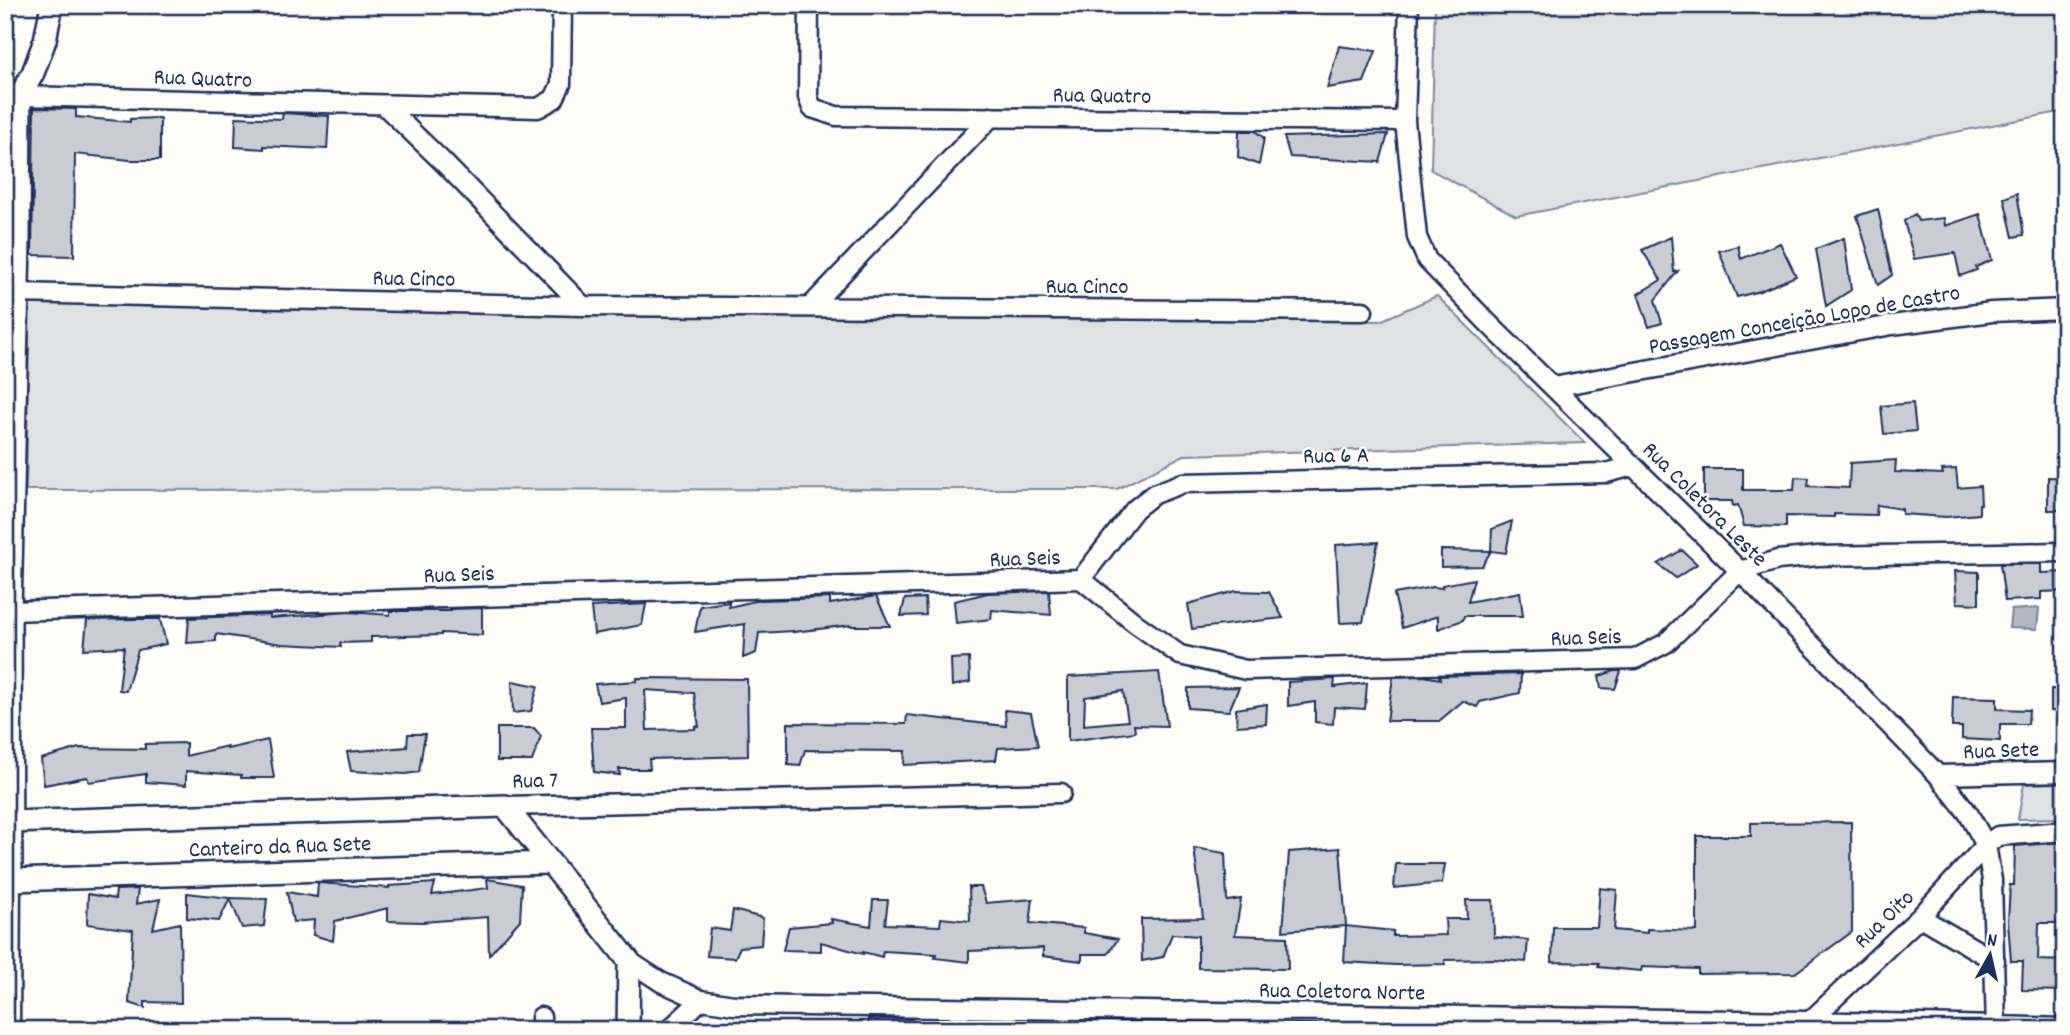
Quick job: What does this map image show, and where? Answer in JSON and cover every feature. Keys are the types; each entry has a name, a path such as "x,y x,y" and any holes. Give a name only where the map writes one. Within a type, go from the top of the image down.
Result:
{"street":[{"path":"10,1030 11,821 8,695 16,293 12,245 20,96 33,73 45,40 52,5"},
{"name":"Rua Quatro","path":"20,96 538,108 554,100 561,84 562,5"},
{"name":"Rua Quatro","path":"809,5 808,97 812,108 836,116 1405,121"},
{"name":"Rua Coletora Leste","path":"1409,5 1405,121 1417,237 1427,260 1740,572 1938,775 1968,813 1986,845 1992,880 1996,1028"},
{"path":"385,106 583,306"},
{"path":"810,307 991,117"},
{"name":"Rua Cinco","path":"16,293 583,306 1363,311"},
{"name":"Passagem Conceição Lopo de Castro","path":"1553,387 1892,325 1992,312 2065,309"},
{"name":"Rua 6 A","path":"1081,579 1135,509 1154,494 1183,483 1606,474 1633,466"},
{"name":"Rua Seis","path":"10,611 1081,579 1180,655 1246,670 1635,659 1667,643 1740,572 1777,560 1818,556 2065,552"},
{"name":"Rua Sete","path":"1938,775 2065,772"},
{"name":"Rua 7","path":"11,821 1061,793"},
{"path":"505,806 629,961 628,1030"},
{"path":"1986,845 1998,836 2065,831"},
{"name":"Rua Oito","path":"1810,1021 1920,917 1986,845"},
{"name":"Canteiro da Rua Sete","path":"11,880 550,863"},
{"path":"1920,917 1995,961"},
{"name":"Rua Coletora Norte","path":"629,961 661,982 701,1000 734,1005 1810,1021 2065,1028"},
{"path":"669,1030 701,1000"}],"shaded area":[{"path":"1435,5 2065,5 2065,111 1516,216 1431,170"},
{"path":"30,290 1380,321 1437,296 1585,443 1184,455 1117,489 26,490"},
{"path":"2039,608 2037,629 2009,628 2011,610"},
{"path":"2065,783 2065,818 2018,819 2024,784"}],"building":[{"path":"1339,46 1376,51 1364,82 1327,88"},
{"path":"34,108 76,109 76,117 130,122 130,119 160,118 160,160 130,160 75,154 74,256 32,255"},
{"path":"283,113 329,116 327,149 235,147 236,117 282,119"},
{"path":"1239,131 1255,131 1264,138 1259,165 1238,157"},
{"path":"1388,134 1380,162 1290,157 1284,137"},
{"path":"2017,193 2024,235 2013,237 2004,198"},
{"path":"1878,209 1892,275 1878,285 1857,216"},
{"path":"1915,214 1918,221 1944,218 1945,226 1980,214 1992,260 1976,267 1977,270 1960,276 1955,253 1914,259 1904,221"},
{"path":"1671,237 1674,272 1678,271 1655,300 1662,323 1649,327 1638,294 1661,280 1642,250"},
{"path":"1844,238 1851,290 1826,306 1816,249"},
{"path":"1780,243 1796,276 1737,297 1719,251 1738,246 1741,259"},
{"path":"1913,403 1916,431 1884,434 1881,406"},
{"path":"1896,460 1895,472 1943,474 1942,470 1956,469 1958,488 1980,486 1979,514 1946,517 1902,514 1902,509 1877,505 1876,515 1786,516 1786,527 1744,526 1738,505 1733,506 1732,501 1704,501 1704,469 1743,469 1743,490 1794,490 1795,477 1809,478 1808,486 1849,488 1850,463"},
{"path":"2048,477 2065,478 2065,510 2048,510"},
{"path":"1512,521 1506,553 1491,551 1492,529"},
{"path":"1378,542 1363,622 1340,623 1336,545"},
{"path":"1441,550 1491,551 1482,566 1441,567"},
{"path":"1682,550 1697,564 1676,578 1658,564"},
{"path":"2000,564 2041,564 2041,573 2065,572 2065,591 2041,592 2041,599 2005,601"},
{"path":"1955,571 1979,572 1979,604 1957,603"},
{"path":"1474,579 1468,602 1520,592 1523,616 1464,616 1463,620 1438,629 1438,616 1402,628 1394,594 1433,587 1442,588 1442,585"},
{"path":"1049,591 1051,615 992,610 991,619 956,623 954,601 988,593"},
{"path":"1236,591 1269,592 1283,618 1192,629 1188,604"},
{"path":"876,596 890,626 852,625 759,633 756,653 743,658 745,624 695,632 700,606 729,602 729,607 759,600 830,598 830,604"},
{"path":"925,598 926,615 901,616 905,599"},
{"path":"646,604 642,625 594,634 591,607"},
{"path":"482,608 482,635 441,633 371,637 371,642 340,643 341,647 282,644 216,634 216,641 187,643 189,618 270,615 270,618 349,612 390,615 390,611"},
{"path":"160,619 166,644 138,650 126,691 119,690 124,647 84,649 87,620"},
{"path":"969,658 970,682 952,686 951,659"},
{"path":"1621,671 1615,689 1601,688 1599,676"},
{"path":"1159,672 1167,726 1134,725 1135,732 1068,741 1068,677","holes":["1123,691 1128,721 1084,725 1085,697"]},
{"path":"1521,674 1520,693 1480,702 1477,707 1463,701 1439,721 1387,721 1393,677 1424,676 1440,679 1439,676"},
{"path":"637,678 747,679 748,756 649,759 650,769 619,769 620,775 594,772 591,728 626,728 626,698 599,702 595,684 637,681","holes":["645,690 694,693 699,727 647,730"]},
{"path":"1335,679 1334,687 1367,683 1365,709 1334,707 1333,724 1315,722 1315,702 1288,706 1288,682"},
{"path":"512,681 538,686 531,711 513,713"},
{"path":"1239,687 1229,711 1188,708 1188,688"},
{"path":"2051,689 2065,690 2065,712 2051,711"},
{"path":"1953,697 1997,698 1997,709 2029,710 2028,724 2000,724 2000,741 1962,739 1962,727 1952,727"},
{"path":"1267,704 1266,724 1237,726 1236,709"},
{"path":"1005,710 1031,713 1038,746 998,748 996,760 904,765 905,751 805,750 800,766 788,765 788,723 906,724 907,715 1006,726"},
{"path":"497,728 534,728 541,736 532,761 497,761"},
{"path":"408,734 425,734 419,772 405,774 351,771 347,752 407,747"},
{"path":"268,740 274,778 241,778 241,775 186,771 186,785 146,782 146,774 89,782 87,777 44,785 41,759 79,748 145,749 145,744 186,743 186,756"},
{"path":"1851,822 1852,932 1795,973 1698,974 1698,969 1642,967 1641,971 1598,967 1599,963 1552,962 1553,927 1597,927 1600,888 1617,890 1614,930 1647,933 1647,929 1697,931 1697,836 1751,836 1751,823"},
{"path":"2065,842 2065,923 2039,923 2038,960 2065,961 2063,991 2022,990 2023,961 2011,961 2008,922 2010,885 2014,885 2015,846"},
{"path":"1194,848 1225,853 1227,901 1241,899 1235,935 1287,937 1288,969 1198,968 1198,936 1172,934 1163,957 1142,961 1141,919 1203,918"},
{"path":"1340,848 1346,926 1283,931 1289,852"},
{"path":"1396,864 1445,864 1442,883 1394,888"},
{"path":"487,879 522,885 520,920 489,955 488,917 422,922 388,921 388,908 335,921 333,941 313,935 314,920 293,922 287,892 317,897 318,883 389,888 435,883 432,895 488,888"},
{"path":"969,887 981,887 986,903 1033,899 1030,923 1084,928 1084,933 1118,939 1108,954 1082,954 1082,961 1043,956 1043,948 969,951 969,962 935,958 936,954 883,951 882,957 821,942 821,951 783,950 789,927 832,923 831,919 871,926 873,900 888,900 885,924 940,926 941,918 970,921"},
{"path":"138,889 136,904 160,899 153,929 180,923 181,1003 145,1002 145,1008 129,1003 133,930 87,924 88,894 115,899 116,890"},
{"path":"187,893 230,898 219,921 187,918"},
{"path":"230,898 267,899 264,926 242,928"},
{"path":"1466,900 1493,900 1494,937 1528,940 1526,962 1494,959 1445,960 1445,964 1397,965 1344,962 1346,926 1393,931 1393,936 1446,935 1445,919 1467,919"},
{"path":"733,910 763,918 761,945 740,947 735,958 707,956 710,928 730,931"},
{"path":"868,1019 909,1019 934,1029 869,1030"}]}
